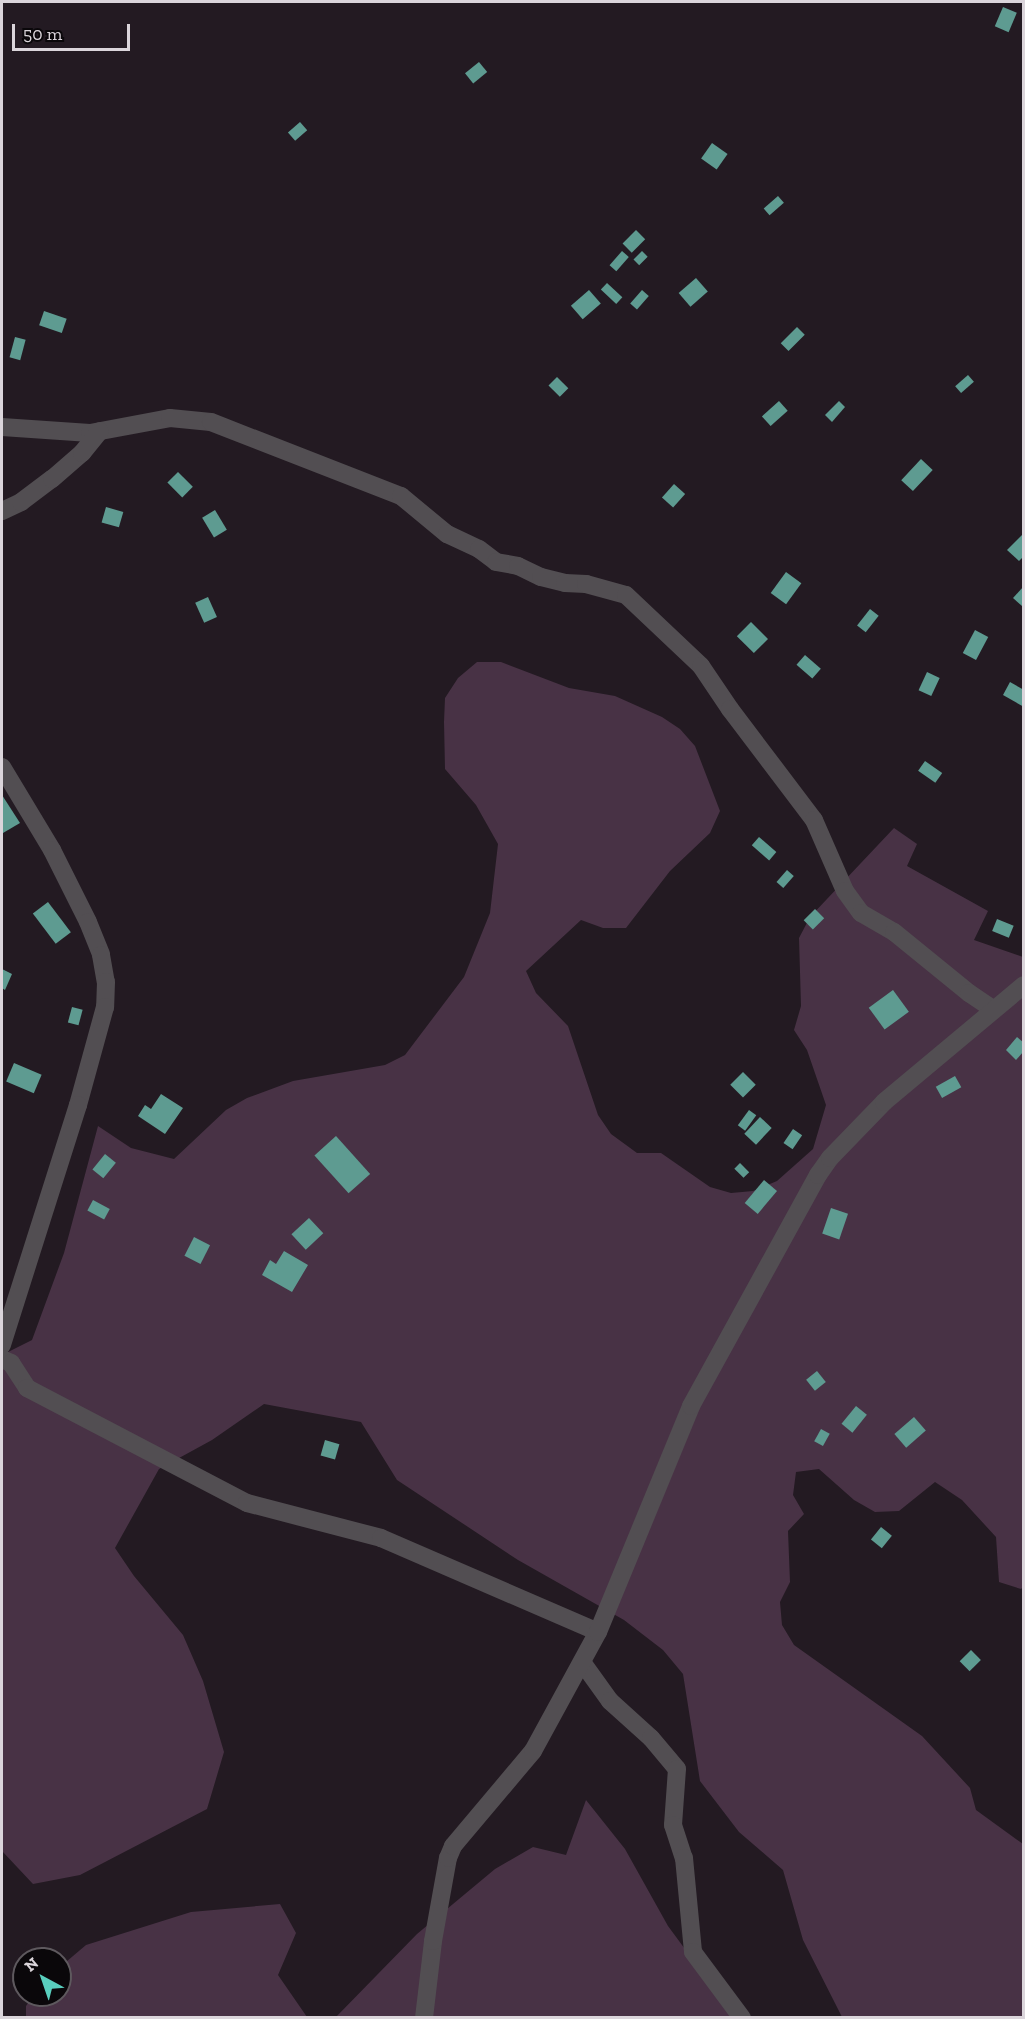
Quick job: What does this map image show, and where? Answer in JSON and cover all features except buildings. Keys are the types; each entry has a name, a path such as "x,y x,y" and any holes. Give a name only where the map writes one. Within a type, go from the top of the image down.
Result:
{"street":[{"path":"2,427 90,433 170,418 211,422 401,496 447,534 479,549 496,562 518,566 541,577 565,583 586,584 626,596 701,666 730,709 814,820 845,891 861,914 894,932 969,993 993,1009"},
{"path":"2,512 21,502 52,478 82,453 100,431"},
{"path":"2,766 52,850 88,922 101,955 106,982 105,1007 78,1105 2,1345"},
{"path":"424,2018 433,1941 448,1858 453,1846 533,1751 582,1662 598,1632 691,1406 818,1175 830,1158 884,1102 1017,990 1023,1008"},
{"path":"2,1359 11,1363 27,1388 247,1503 381,1538 598,1632"},
{"path":"582,1662 610,1701 651,1738 677,1769 673,1825 684,1858 693,1952 742,2018"}],"shaded area":[{"path":"477,662 501,662 569,688 615,696 662,717 680,729 695,746 720,811 710,833 670,871 626,928 603,928 581,920 526,971 536,993 568,1026 598,1115 611,1134 637,1153 661,1153 710,1187 731,1193 753,1191 777,1181 813,1149 826,1105 807,1050 794,1030 801,1006 799,938 810,917 894,828 917,844 907,866 988,911 974,940 1023,957 1023,1587 1021,1589 999,1582 996,1537 962,1500 935,1482 899,1511 875,1512 854,1500 819,1469 796,1472 793,1495 804,1514 788,1531 790,1582 780,1602 782,1625 794,1645 922,1736 970,1788 976,1810 1023,1844 1023,2017 842,2017 803,1940 783,1870 739,1832 700,1781 683,1674 663,1650 624,1620 518,1560 397,1480 361,1422 264,1404 212,1440 159,1469 115,1548 134,1576 183,1635 203,1681 224,1752 207,1809 80,1875 33,1884 2,1851 2,1355 32,1340 64,1253 98,1126 131,1148 174,1159 226,1110 247,1098 293,1081 385,1065 405,1055 464,977 490,913 498,844 476,805 445,769 444,722 445,698 458,678"},
{"path":"586,1800 625,1849 668,1926 735,2017 335,2018 417,1934 495,1869 533,1847 566,1855"},
{"path":"280,1904 296,1933 278,1975 307,2017 26,2017 26,2007 72,2007 72,1957 86,1945 191,1912"}]}
